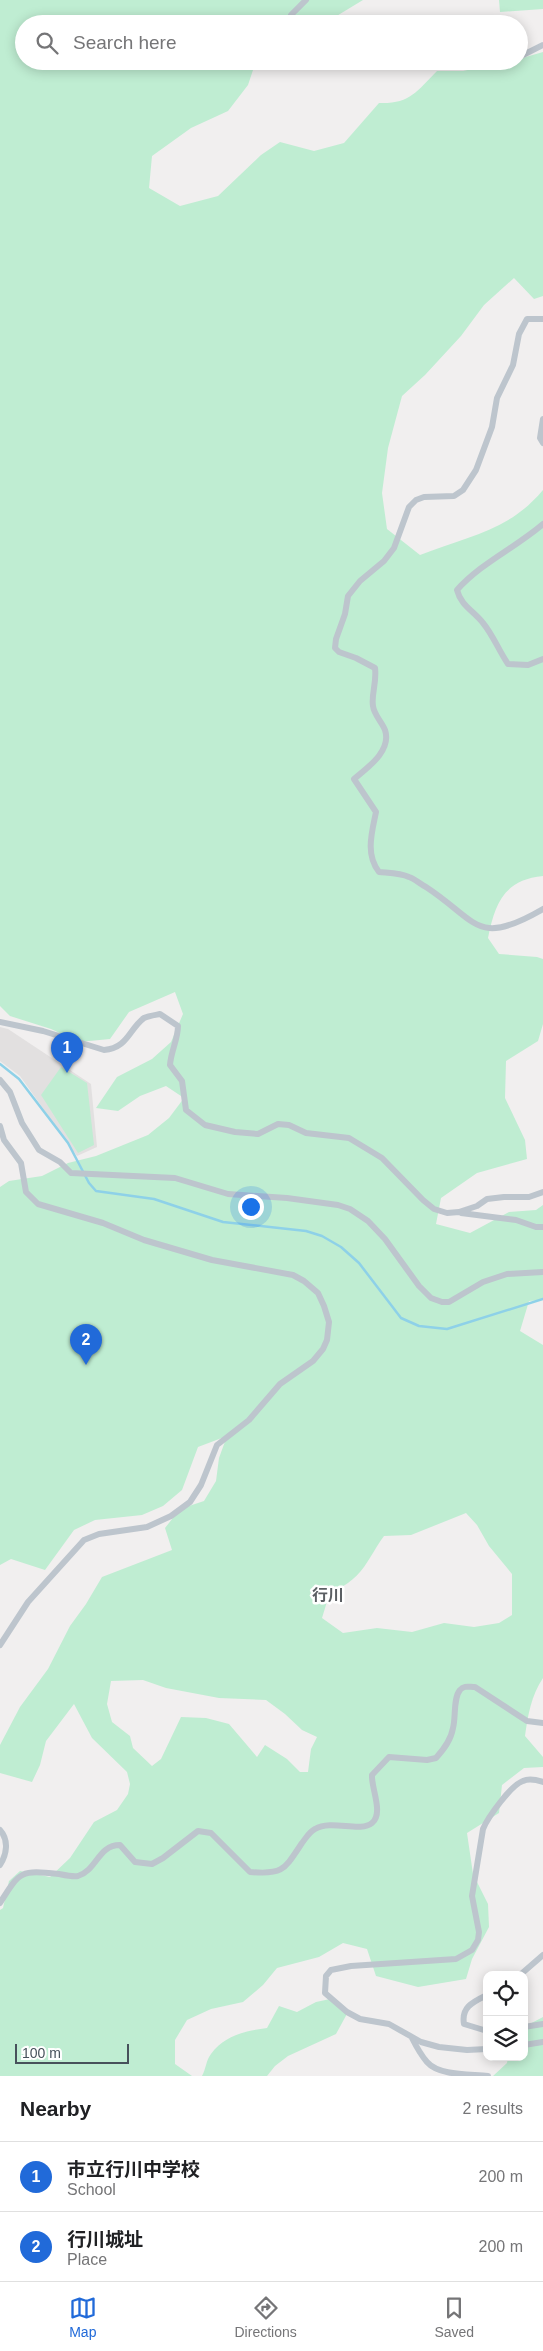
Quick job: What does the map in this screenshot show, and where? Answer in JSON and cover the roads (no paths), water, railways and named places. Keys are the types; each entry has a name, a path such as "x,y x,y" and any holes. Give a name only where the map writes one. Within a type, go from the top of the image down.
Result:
{"street":[{"path":"292,15 306,0"},
{"path":"528,52 543,45"},
{"path":"543,319 528,319 519,334 512,365 497,398 492,427 476,470 463,490 454,496 424,498 416,500 409,506 394,548 384,561 360,580 348,596 335,648 338,652 356,658 375,668 377,680 372,704 386,732 384,744 377,760 354,779 376,812 370,849 373,865 379,872 409,876 438,895 479,927 492,929 507,925 543,908"},
{"path":"543,419 540,438 543,443"},
{"path":"543,524 503,554 474,571 457,590 459,598 472,614 483,622 508,664 528,665 543,659"},
{"path":"0,1022 43,1031 104,1050 114,1049 131,1035 144,1018 160,1014 178,1026 178,1035 172,1049 170,1065 182,1081 186,1110 205,1125 235,1132 258,1134 278,1124 289,1125 306,1134 349,1138 382,1158 400,1178 434,1209 447,1213 459,1212 516,1220 536,1228 543,1227"},
{"path":"0,1080 10,1092 22,1123 39,1150 60,1162 71,1173 175,1178 228,1194 287,1198 338,1205 350,1209 368,1221 419,1286 431,1298 442,1302 449,1302 483,1282 507,1274 543,1272"},
{"path":"0,1126 4,1140 21,1163 26,1192 38,1204 103,1222 144,1240 212,1260 293,1275 304,1281 318,1293 329,1322 328,1340 313,1361 280,1384 249,1420 217,1446 201,1484 190,1502 171,1516 147,1527 99,1534 84,1540 28,1602 0,1645"},
{"path":"459,1212 487,1199 529,1197 543,1192"},
{"path":"0,1903 14,1881 22,1874 33,1872 77,1876 85,1871 106,1848 112,1845 120,1845 135,1862 152,1864 163,1858 198,1831 211,1833 250,1872 272,1874 280,1871 308,1834 315,1829 327,1824 364,1826 371,1824 376,1818 377,1806 372,1775 389,1757 427,1760 436,1758 449,1741 458,1694 466,1686 475,1687 527,1721 543,1723"},
{"path":"483,2048 467,2050 439,2047 412,2038 389,2024 360,2019 347,2012 324,1993 326,1976 330,1970 352,1966 456,1959 472,1950 478,1940 479,1932 472,1896 483,1829 487,1820 516,1785 526,1779 543,1782"},
{"path":"0,1830 5,1836 4,1858 0,1865"},
{"path":"0,1843 5,1836"},
{"path":"525,1971 543,1955"},
{"path":"483,1997 474,2001 464,2010 463,2017 464,2024 483,2030"},
{"path":"528,2026 543,2024"},
{"path":"412,2038 427,2062 434,2069 442,2072 488,2076"},
{"path":"528,2044 543,2042"}],"waterway":[{"path":"0,1064 19,1079 68,1143 89,1183 96,1191 154,1199 223,1222 306,1231 322,1236 341,1247 359,1263 401,1318 419,1326 447,1329 543,1299"}],"place":[{"name":"市立行川中学校","path":"67,1073"},
{"name":"行川城址","path":"86,1365"}],"district":[{"name":"行川","path":"328,1595"}]}
